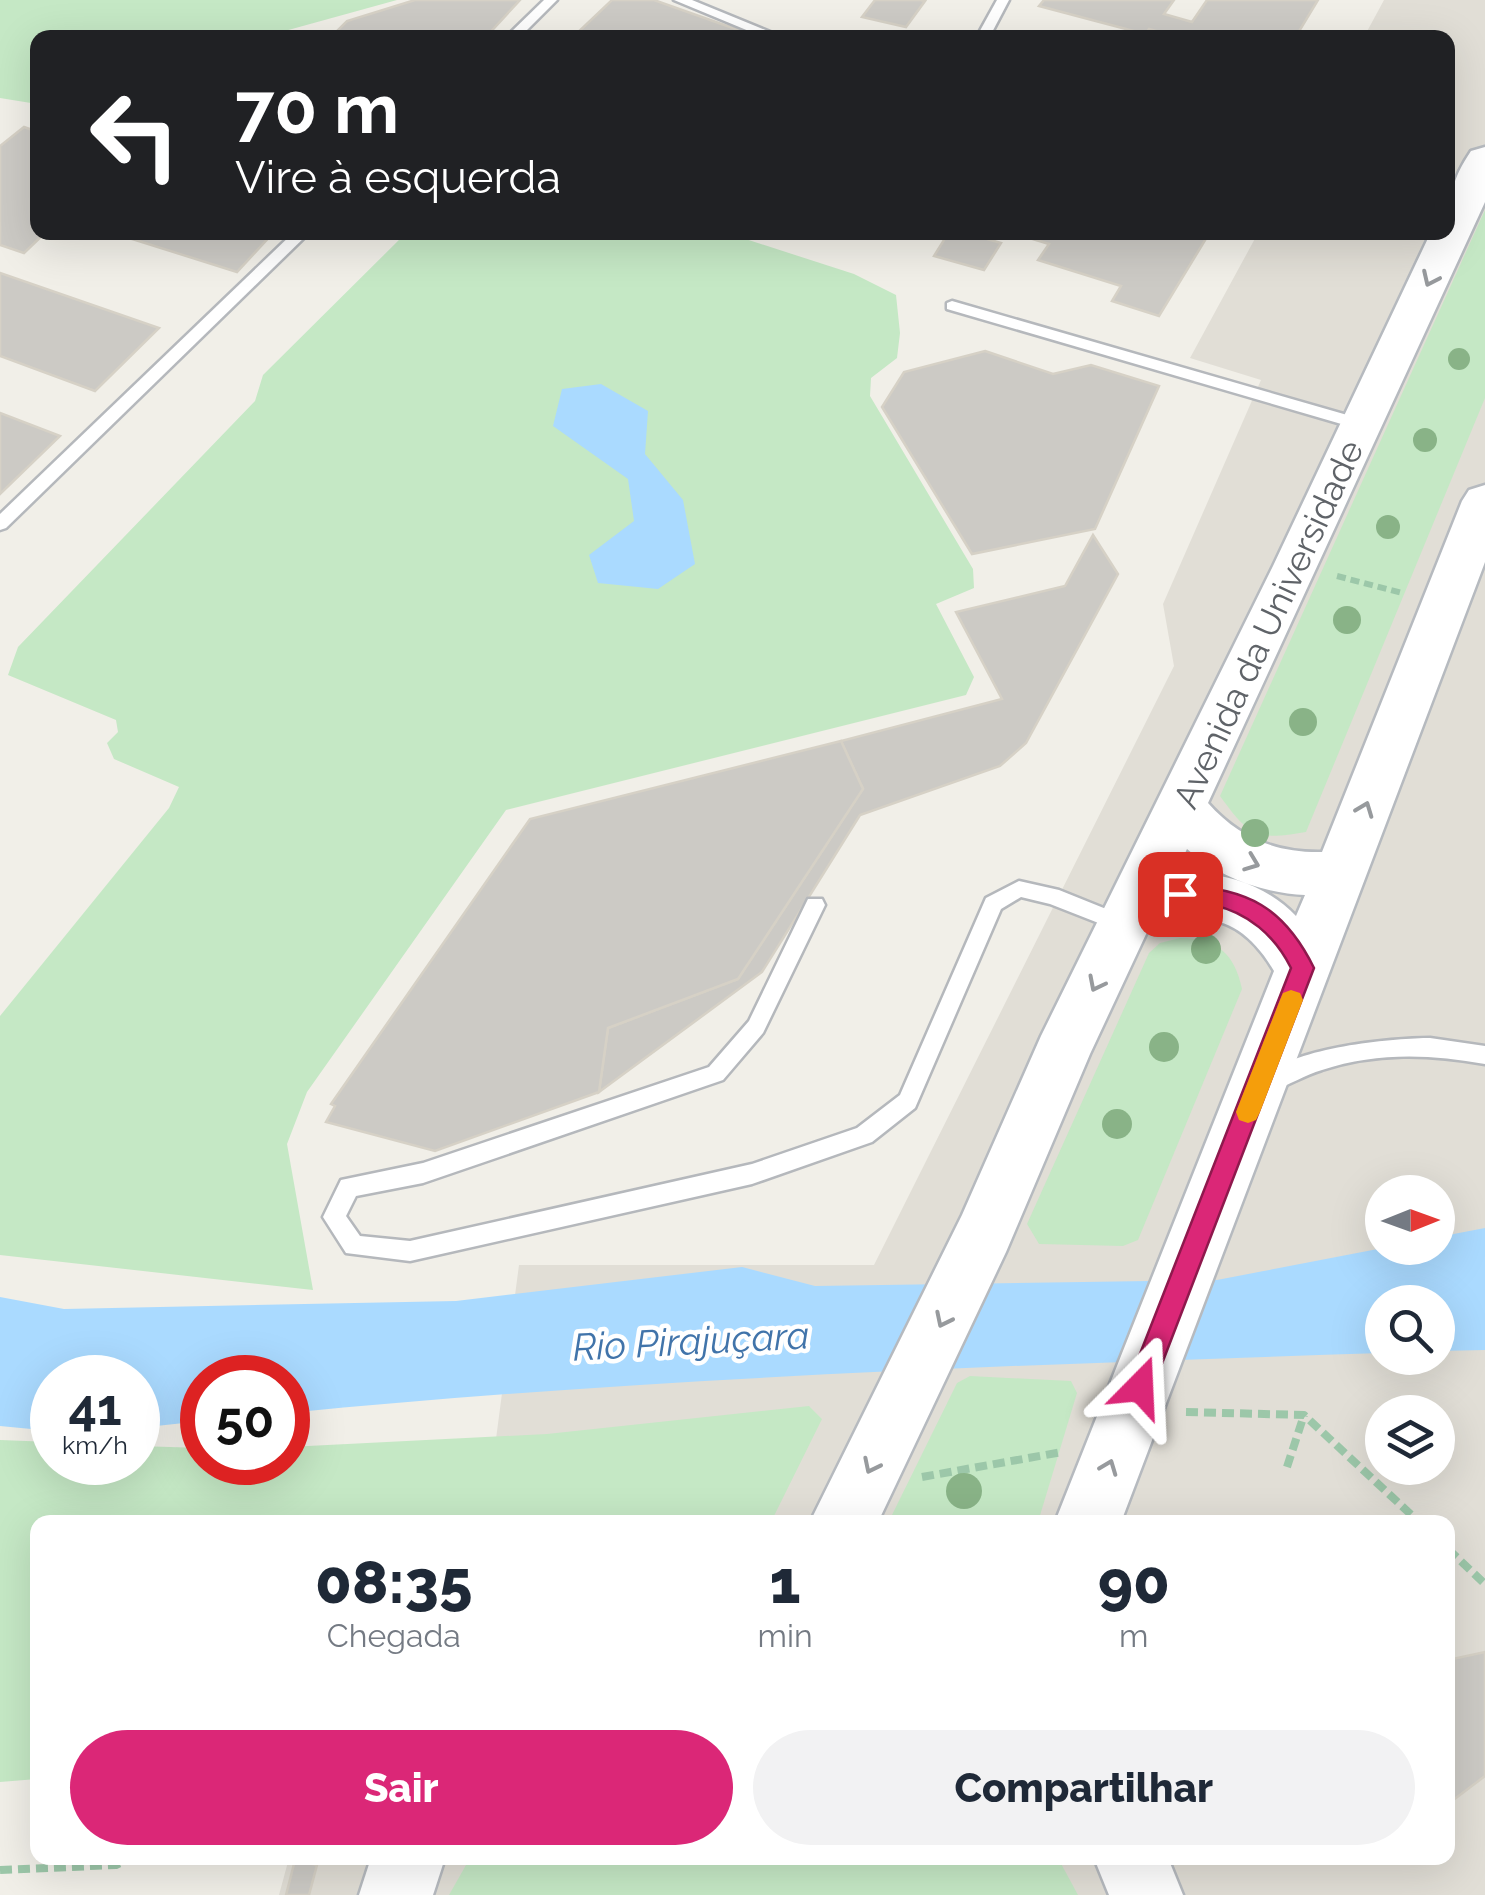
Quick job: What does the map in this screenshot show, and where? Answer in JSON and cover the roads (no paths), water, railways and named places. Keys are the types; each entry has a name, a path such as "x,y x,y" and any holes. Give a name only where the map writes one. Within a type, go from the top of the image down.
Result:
{"main road":[{"name":"Avenida da Universidade","path":"1455,224 1485,159"},
{"name":"Avenida da Universidade","path":"846,1515 985,1232 1062,1054 1297,566 1448,240"},
{"path":"1091,1515 1485,501"},
{"path":"1181,808 1198,830 1221,849 1249,864 1279,873 1311,876 1341,872"},
{"path":"1127,921 1152,902 1180,894 1241,904 1279,931 1302,968"},
{"path":"396,1895 406,1865"},
{"path":"1134,1865 1146,1895"}],"lane":[{"path":"520,30 551,0"},
{"path":"680,0 758,30"},
{"path":"986,30 1003,0"},
{"path":"0,524 295,240"},
{"path":"952,306 1362,425"},
{"path":"815,904 756,1027 716,1074 423,1173 349,1187 334,1217 354,1246 410,1250 429,1246 752,1174 864,1134 908,1100 993,904 1019,889 1127,921"},
{"path":"1256,1090 1300,1066 1350,1052 1405,1046 1485,1055"}],"water":[{"path":"601,384 648,411 645,454 683,500 695,564 658,589 598,583 589,555 634,521 628,479 553,426 562,389"},
{"name":"Rio Pirajuçara","path":"1485,1228 1485,1350 1455,1351 1455,1285 1365,1285 1365,1354 698,1381 310,1411 310,1355 180,1355 180,1423 160,1426 160,1355 30,1355 30,1429 0,1426 0,1297 64,1309 456,1301 742,1267 815,1286 1217,1280 1365,1251 1365,1265 1455,1265 1455,1234"}]}
